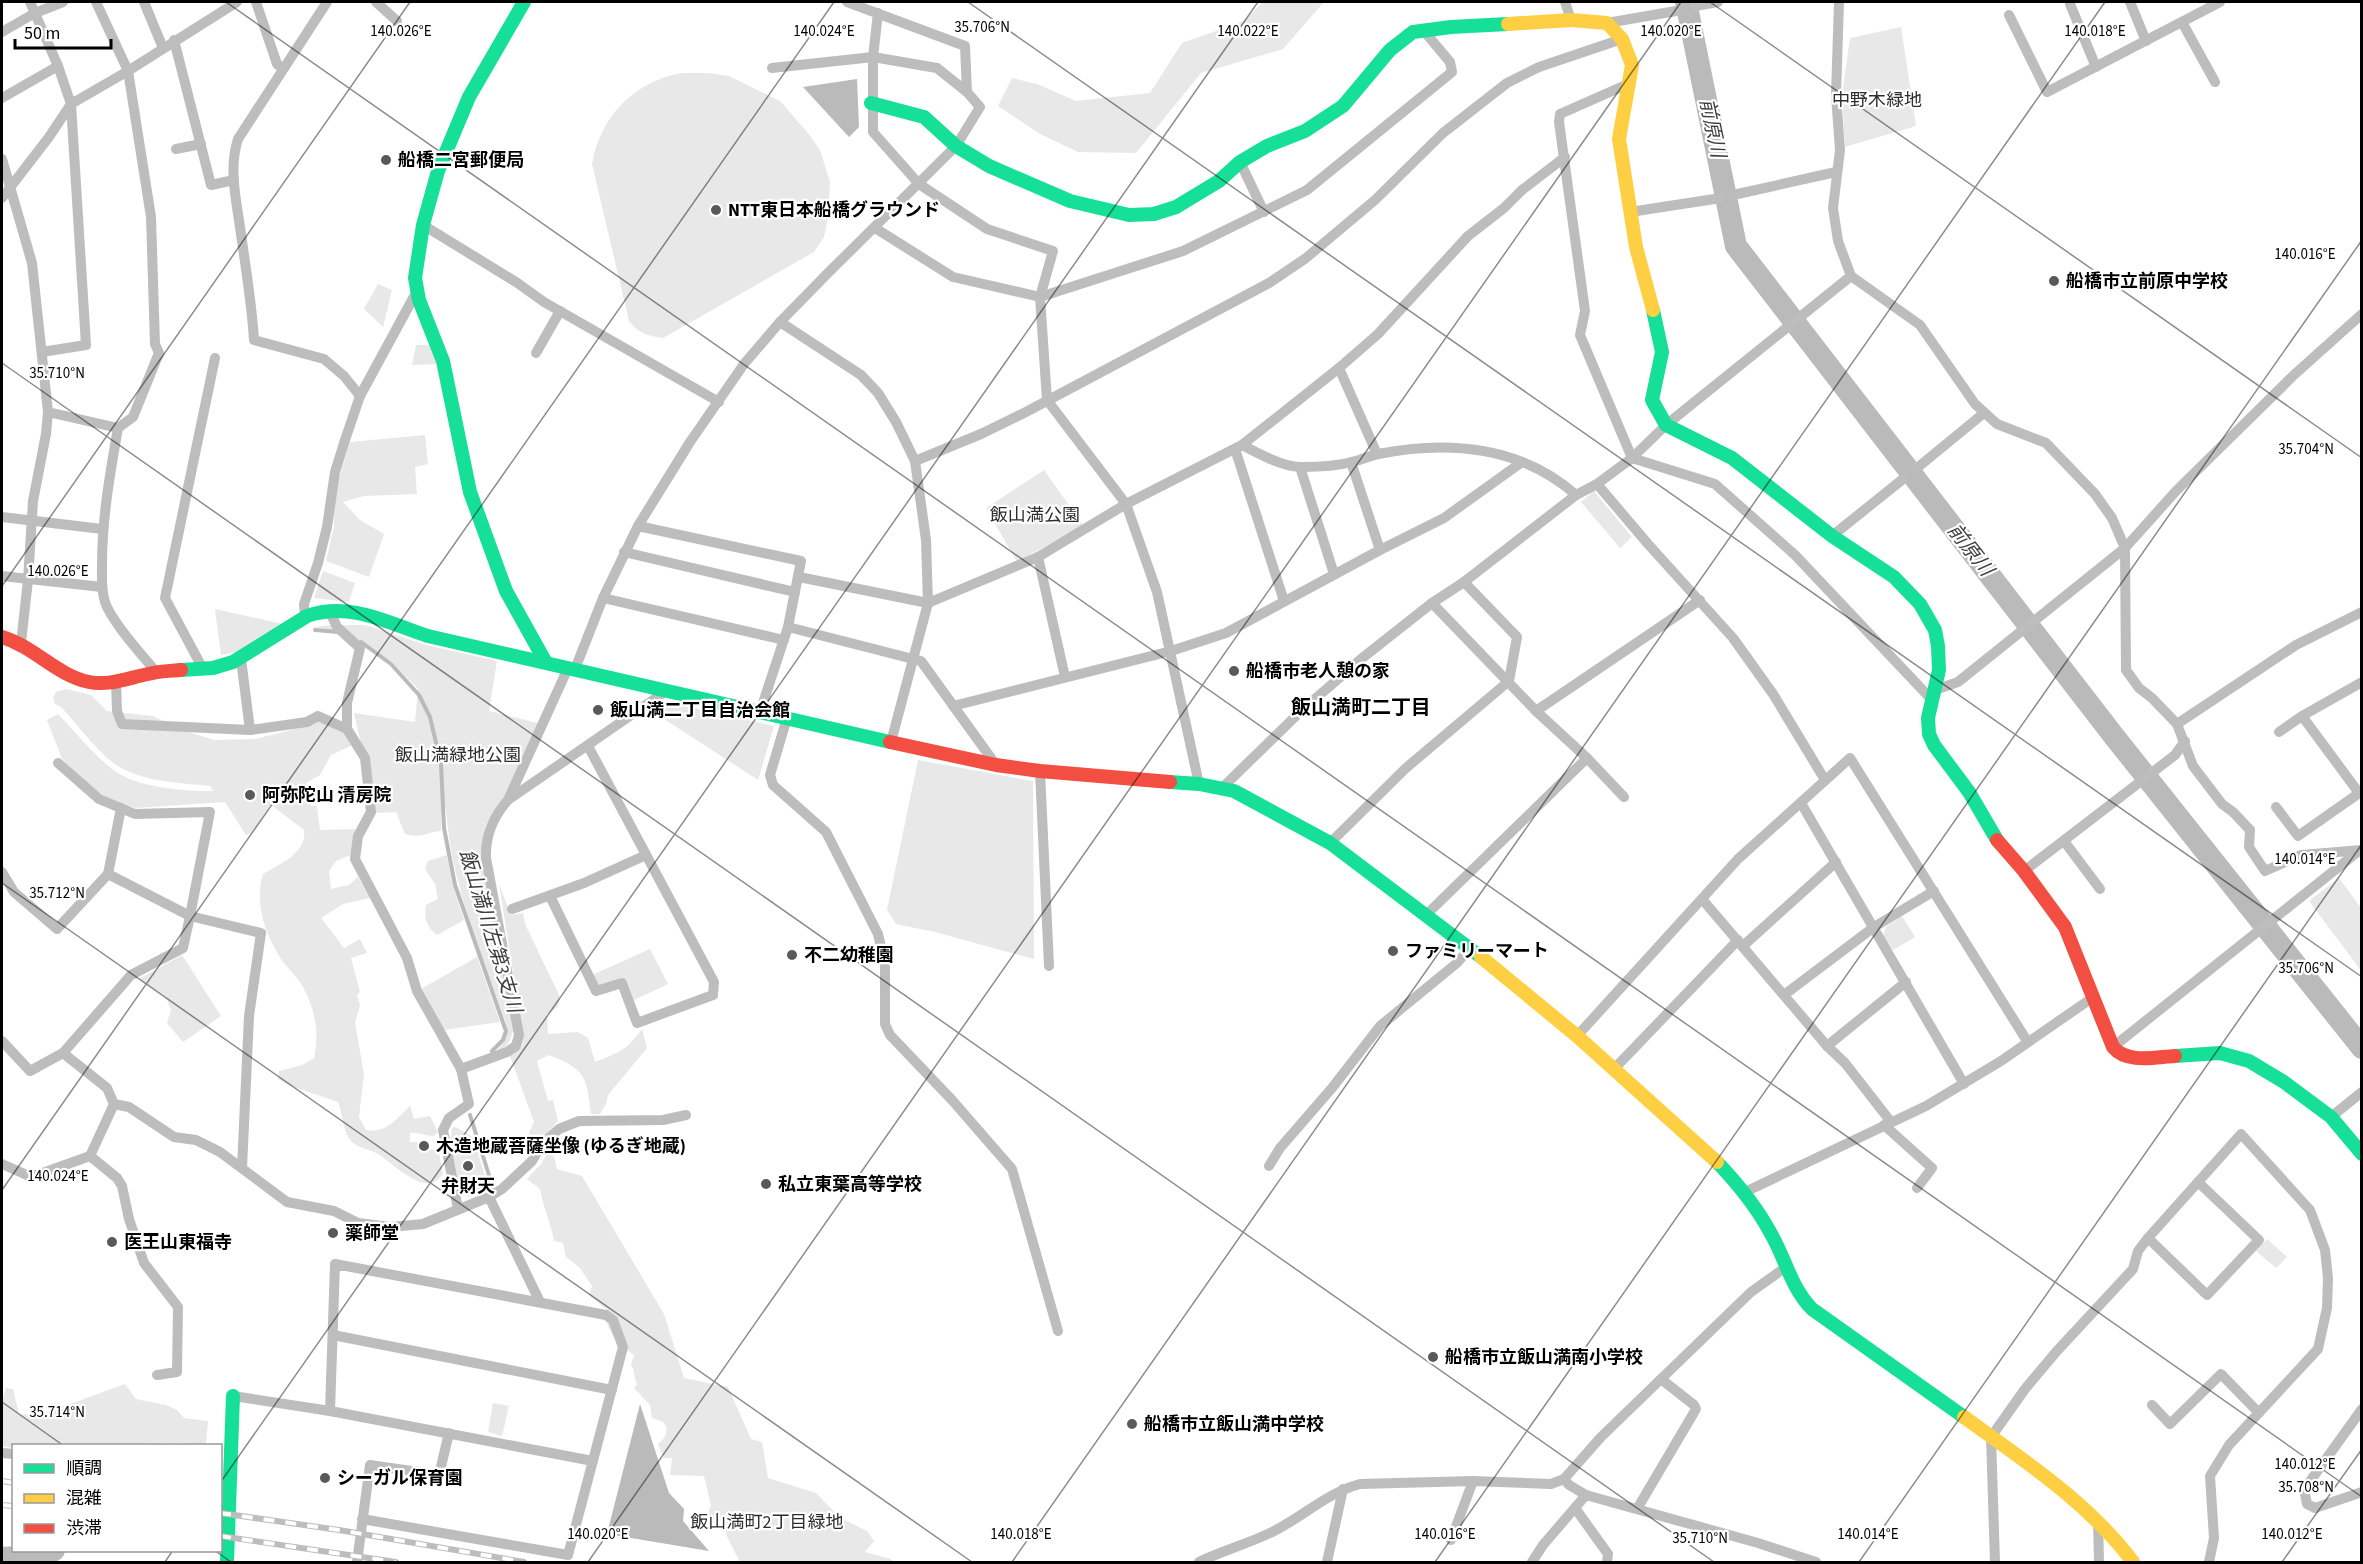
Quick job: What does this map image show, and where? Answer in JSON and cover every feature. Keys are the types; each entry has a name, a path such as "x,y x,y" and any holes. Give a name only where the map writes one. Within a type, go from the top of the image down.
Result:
{"street":[{"path":"30,2 58,66 70,104 86,345 42,352"},
{"path":"2,32 63,2"},
{"path":"96,2 128,71 151,217 155,344 159,353 133,417 118,428 105,495 102,529 102,586 105,603 129,640 156,672"},
{"path":"144,2 163,48"},
{"path":"2,198 49,137 70,104 128,71 237,2"},
{"path":"256,2 277,64 282,68"},
{"path":"327,2 238,139 233,155 234,180 254,340 324,359 334,366 360,396"},
{"path":"376,2 398,21"},
{"path":"525,2 463,109 438,171 423,225 416,264 417,291 443,362 470,492 506,591 545,661"},
{"path":"847,2 965,46 967,92"},
{"path":"1565,2 1571,20"},
{"path":"1695,6 1718,2"},
{"path":"1839,2 1836,95 1840,150 1833,208 1838,241 1851,276 1920,325 1975,404 1996,424 2046,444 2095,494 2112,518 2125,548 2126,670 2139,688 2177,724 2193,766 2222,804 2233,812 2250,831 2250,848 2265,871 2301,855 2361,850"},
{"path":"2130,2 2146,41"},
{"path":"2009,15 2047,92 2220,2"},
{"path":"2070,4 2096,67"},
{"path":"871,103 924,117 956,146 988,166 1036,188 1070,201 1129,215 1154,214 1176,207 1219,181 1240,162 1267,146 1305,130 1343,106 1390,50 1413,32 1450,27 1571,20 1607,23 1676,11"},
{"path":"878,13 871,103 873,132 919,184 987,229 1053,251 1040,297 1047,400 1126,504 1157,592 1199,784"},
{"path":"2182,22 2215,82"},
{"path":"1607,23 1622,39 1632,65 1619,139 1636,247 1655,316 1662,352 1652,400 1666,425 1732,458 1832,536 1894,576 1920,604 1935,630 1938,646 1939,670 1928,718 1929,734 1934,745 1969,792 1999,844 2024,871 2065,927 2092,998 2113,1047 2118,1053 2131,1058 2220,1053 2234,1056 2267,1071 2331,1117 2361,1154"},
{"path":"875,228 953,277 1040,297 1183,251 1307,190 1452,72 1450,62 1424,32"},
{"path":"915,461 981,434 1269,283 1306,258 1375,200 1443,133 1507,83 1539,67 1622,39"},
{"path":"174,40 211,185 234,180"},
{"path":"508,800 572,668 624,552 690,442 744,364 780,322 956,146 980,107 967,92 937,68 873,57 772,68"},
{"path":"2,98 58,66"},
{"path":"1628,84 1560,114 1559,122 1585,311 1580,335 1632,458 1715,484 1795,555 1934,696"},
{"path":"176,149 201,144"},
{"path":"798,577 928,603 1038,557 1126,504 1239,447 1378,334 1468,236 1565,157"},
{"path":"2,159 32,263 48,412 31,520 28,580 21,643"},
{"path":"1240,162 1264,212"},
{"path":"1733,195 1836,172"},
{"path":"1630,212 1721,198"},
{"path":"423,225 560,311 719,402"},
{"path":"1222,788 1300,712 1361,659 1576,495 1597,484 1632,458 1666,425 1851,276"},
{"path":"305,617 304,604 327,527 336,472 360,396 417,291"},
{"path":"536,353 560,311"},
{"path":"1934,696 1958,682 2125,548 2193,474 2295,374 2361,314"},
{"path":"780,322 861,375 884,403 915,461 926,540 928,603 891,742"},
{"path":"203,669 165,597 215,358"},
{"path":"1339,368 1377,454"},
{"path":"48,412 118,428"},
{"path":"1917,468 1984,413"},
{"path":"1239,447 1300,467 1351,462 1377,454 1409,450 1460,448 1495,452 1557,478 1576,495"},
{"path":"1239,447 1284,601"},
{"path":"1351,462 1380,550"},
{"path":"953,706 1171,651 1226,633 1444,518 1522,462"},
{"path":"1300,467 1334,574"},
{"path":"1832,536 1903,479"},
{"path":"1597,484 1733,638 1768,686 1826,780"},
{"path":"2,518 102,529"},
{"path":"638,526 801,561 788,627 760,712"},
{"path":"624,552 795,592"},
{"path":"1038,557 1065,677"},
{"path":"2,576 102,586"},
{"path":"1330,843 1406,768 1509,681 1517,637 1464,582"},
{"path":"603,598 784,640"},
{"path":"1536,711 1700,600"},
{"path":"1432,603 1536,711 1587,758 1624,797"},
{"path":"329,610 337,627 360,648 346,703 347,729 365,758 371,801 370,812 358,836 355,859 407,958 417,991 461,1069 469,1104 452,1114 443,1130 458,1209"},
{"path":"2,637 21,643 72,677 93,683 116,682 156,672 225,665 242,659 305,617 329,610 364,614 428,636 996,765 1040,771 1199,784 1222,788 1245,796 1330,843 1470,948 1577,1036 1712,1156 1745,1192 1771,1233 1799,1295 1812,1309 1991,1437 2098,1520 2133,1563"},
{"path":"2177,724 2296,645 2361,612"},
{"path":"788,627 921,661 996,765"},
{"path":"242,659 250,730"},
{"path":"116,682 117,711 122,724 250,730 307,722 318,716 347,729"},
{"path":"2279,732 2361,682"},
{"path":"461,1069 507,1052 516,1046 519,1035 486,851 490,827 497,812 508,800 666,691"},
{"path":"2276,807 2298,836 2360,792 2302,716"},
{"path":"787,718 770,775 773,785 826,832 878,934 883,945 885,1024 890,1035 952,1100 1012,1169 1058,1330"},
{"path":"2024,871 2175,755 2185,741"},
{"path":"550,896 596,991 622,983 637,1023 713,995 714,982 588,746"},
{"path":"1426,915 1587,758"},
{"path":"1577,1036 1738,859 1850,758 2027,1041"},
{"path":"2,1041 30,1071 63,1053 131,975 183,948 190,916 210,812 135,814 99,799 58,763"},
{"path":"1040,771 1049,966"},
{"path":"1801,803 1964,1084"},
{"path":"2,873 14,892 57,929 108,874 120,808"},
{"path":"2064,841 2100,889"},
{"path":"2113,1047 2361,850"},
{"path":"512,909 550,896 646,855"},
{"path":"1614,1069 1740,944 1836,862"},
{"path":"108,874 190,916 261,933 249,1016 242,1168"},
{"path":"1784,994 1874,927 1934,891"},
{"path":"1702,899 1827,1046 1845,1063 1888,1123 1932,1168 1917,1188"},
{"path":"1269,1166 1280,1148 1332,1088 1380,1026 1457,963 1470,948"},
{"path":"1827,1046 1906,982"},
{"path":"1745,1192 1926,1106 1964,1084 2092,998"},
{"path":"2,1164 29,1176 90,1156 114,1104 107,1088 63,1053"},
{"path":"2331,1117 2361,1092"},
{"path":"114,1104 129,1107 174,1137 196,1140 220,1152 287,1202 334,1211 358,1223 390,1227 423,1224 489,1197 502,1189 532,1161 542,1144 559,1129 579,1121 663,1120 686,1115"},
{"path":"1995,1563 1991,1437 2025,1389 2056,1352 2133,1269 2138,1251 2148,1238 2241,1134 2310,1210 2325,1250 2328,1278 2327,1308 2318,1349 2229,1445 2210,1476 2214,1538 2209,1563"},
{"path":"90,1156 117,1178 122,1186 129,1219 144,1263 178,1307 177,1372 157,1375"},
{"path":"2148,1238 2207,1295 2259,1240 2199,1182"},
{"path":"489,1197 540,1302"},
{"path":"330,1411 335,1264 606,1315 613,1320 623,1347 568,1555 363,1519"},
{"path":"1199,1563 1274,1531 1342,1489 1377,1483 1473,1481 1551,1484 1564,1479 1601,1437 1751,1292 1786,1267"},
{"path":"333,1335 612,1390"},
{"path":"2152,1405 2170,1424 2221,1374 2259,1413"},
{"path":"1636,1509 1696,1409 1694,1404 1661,1379"},
{"path":"227,1563 233,1396 449,1432 593,1461"},
{"path":"2361,1409 2306,1487 2305,1494 2307,1504 2315,1508 2361,1492"},
{"path":"357,1563 370,1465 439,1475 449,1432"},
{"path":"1564,1479 1569,1485 1586,1495 1758,1543 1816,1563"},
{"path":"1451,1540 1473,1481"},
{"path":"1327,1563 1342,1489"},
{"path":"1532,1563 1586,1495"},
{"path":"1575,1508 1608,1554 1607,1563"},
{"path":"2098,1520 2099,1563"}],"green space":[{"path":"1263,2 1324,2 1283,49 1201,73 1136,153 1078,152 1040,134 998,106 1012,78 1037,84 1076,101 1150,93 1182,43 1244,21"},
{"name":"中野木緑地","path":"1901,27 1916,126 1845,147 1842,95 1850,38"},
{"name":"NTT東日本船橋グラウンド","path":"682,73 729,76 780,101 820,150 830,182 828,218 824,237 814,252 663,338 644,333 629,321 592,164 603,131 622,104 649,84"},
{"path":"378,284 392,290 383,327 364,309"},
{"path":"416,345 430,345 439,364 412,365"},
{"path":"425,435 428,464 415,467 417,494 364,496 343,502 360,520 384,534 369,577 326,561 334,526 333,498 350,442"},
{"name":"飯山満公園","path":"1044,470 1083,525 1017,562 986,508"},
{"path":"1594,491 1632,537 1620,548 1581,502"},
{"path":"323,571 355,583 349,602 314,598"},
{"path":"215,609 283,624 248,649 221,655"},
{"name":"飯山満緑地公園","path":"365,625 426,645 497,661 489,711 538,723 504,800 493,812 486,825 482,841 513,1030 505,1047 495,1052 505,1039 506,1023 468,918 454,864 446,809 441,809 441,831 421,836 405,834 396,812 376,813 369,755 360,740 354,713 415,722 418,689 392,662 349,633 312,627"},
{"path":"66,689 91,695 107,711 153,716 182,730 214,740 255,739 299,728 318,719 335,724 355,744 331,755 320,775 306,783 311,806 317,806 320,830 355,829 351,855 336,861 329,871 331,889 349,885 358,877 370,898 343,904 321,918 344,948 360,939 367,953 351,958 360,992 357,995 360,1005 355,1023 364,1074 359,1117 366,1130 373,1131 385,1128 410,1106 414,1119 430,1116 438,1132 434,1136 410,1133 410,1142 417,1142 422,1152 434,1149 439,1153 443,1174 436,1181 428,1183 409,1177 376,1153 354,1143 346,1133 338,1102 291,1086 278,1079 279,1071 302,1065 314,1058 316,1032 312,1007 305,991 281,959 268,935 260,905 261,884 263,874 297,852 304,838 304,830 271,805 252,833 246,835 225,802 136,808 109,800 62,759 47,720 58,714 102,760 127,778 164,788 213,791 210,786 168,782 141,776 116,765 99,750 61,707 55,704 53,698 56,692"},
{"path":"669,702 774,726 758,780 661,717"},
{"path":"918,760 1033,781 1034,959 935,932 896,924 887,910"},
{"path":"447,855 453,886 464,920 437,935 430,929 425,914 426,905 438,899 435,884 425,869 428,861"},
{"path":"2339,878 2361,908 2360,969 2309,901"},
{"path":"499,884 511,915 523,913 525,924 559,995 557,1007 547,1014 548,1034 578,1032 588,1038 595,1062 622,1050 642,1029 647,1048 608,1095 600,1114 591,1114 588,1090 582,1075 577,1070 549,1055 537,1061 548,1101 553,1100 558,1121 534,1147 529,1133 534,1122 510,1056 522,1047 523,1035"},
{"path":"1902,916 1915,937 1893,950 1883,936 1886,927"},
{"path":"650,949 668,984 634,1000 626,979 598,985 592,975"},
{"path":"182,955 221,1016 183,1042 167,1023 171,1010 166,997 139,979"},
{"path":"477,957 500,1022 444,1030 421,989"},
{"path":"456,1127 473,1137 488,1185 469,1197 458,1189 450,1144 452,1128"},
{"name":"飯山満町2丁目緑地","path":"548,1152 554,1156 557,1169 582,1176 664,1314 684,1378 728,1387 751,1439 762,1442 768,1478 816,1493 839,1517 867,1531 874,1541 865,1552 891,1559 894,1562 740,1562 727,1537 724,1522 704,1521 711,1506 704,1476 670,1475 672,1458 664,1458 658,1444 665,1437 667,1428 663,1422 652,1418 650,1405 634,1388 637,1384 631,1365 634,1355 613,1336 607,1323 607,1310 589,1295 592,1286 580,1268 566,1257 563,1243 554,1241 540,1189 527,1179 541,1164"},
{"path":"2267,1239 2287,1257 2276,1268 2256,1251"},
{"path":"125,1384 136,1399 166,1405 177,1410 184,1418 208,1421 206,1444 12,1444 12,1448 2,1446 2,1401 6,1388 13,1389 19,1414 40,1415"},
{"path":"493,1403 509,1406 502,1436 488,1432"}],"shaded area":[{"path":"857,79 859,127 849,137 803,87"},
{"path":"640,1404 669,1493 684,1509 683,1521 709,1551 607,1534"}],"waterway":[{"name":"前原川","path":"1686,2 1736,246 2113,735 2362,1048"},
{"name":"飯山満川左第3支川","path":"315,630 338,632"},
{"name":"飯山満川左第3支川","path":"361,642 391,664 419,695 430,717 441,764 444,828 455,885 506,1031 503,1040 492,1051"},
{"name":"飯山満川左第3支川","path":"470,1115 493,1188"},
{"path":"2,1558 36,1556 51,1552"}],"railway":[{"path":"2,1481 12,1483"},
{"path":"2,1505 12,1506"},
{"path":"222,1513 339,1530 524,1562"},
{"path":"222,1536 396,1562"}],"traffic: fast":[{"path":"524,2 469,97 438,171 423,225 415,278 419,300 443,361 470,492 506,591 545,661"},
{"path":"871,103 924,117 956,146 989,166 1070,201 1129,215 1154,214 1176,207 1219,181 1240,162 1267,146 1305,131 1343,106 1390,50 1413,32 1508,24"},
{"path":"1653,310 1662,352 1652,400 1666,425 1732,458 1832,536 1894,577 1920,604 1935,630 1938,646 1939,670 1928,718 1929,734 1934,745 1969,792 1997,840"},
{"path":"181,670 213,668 233,662 307,616 323,612 354,612 428,636 890,742"},
{"path":"1170,782 1199,784 1234,791 1330,843 1481,957"},
{"path":"2175,1056 2220,1053 2249,1061 2284,1082 2331,1117 2362,1154"},
{"path":"1717,1162 1759,1213 1793,1282 1812,1309 1964,1417"},
{"path":"227,1562 233,1396"}],"traffic: slow":[{"path":"1508,24 1571,20 1607,23 1622,39 1632,65 1619,139 1636,247 1653,310"},
{"path":"1481,957 1577,1036 1717,1162"},
{"path":"1964,1417 2054,1483 2096,1520 2133,1562"}],"traffic: jam":[{"path":"2,637 25,647 66,673 89,682 111,682 156,672 181,670"},
{"path":"890,742 996,765 1170,782"},
{"path":"1997,840 2024,871 2065,927 2113,1047 2133,1058 2175,1056"}],"place":[{"name":"船橋二宮郵便局","path":"386,160"},
{"name":"NTT東日本船橋グラウンド","path":"716,210"},
{"name":"船橋市立前原中学校","path":"2054,281"},
{"name":"船橋市老人憩の家","path":"1234,671"},
{"name":"飯山満二丁目自治会館","path":"598,710"},
{"name":"阿弥陀山 清房院","path":"250,795"},
{"name":"ファミリーマート","path":"1393,951"},
{"name":"不二幼稚園","path":"792,955"},
{"name":"木造地蔵菩薩坐像 (ゆるぎ地蔵)","path":"424,1146"},
{"name":"弁財天","path":"468,1166"},
{"name":"私立東葉高等学校","path":"766,1184"},
{"name":"薬師堂","path":"333,1233"},
{"name":"医王山東福寺","path":"112,1242"},
{"name":"船橋市立飯山満南小学校","path":"1433,1357"},
{"name":"船橋市立飯山満中学校","path":"1132,1424"},
{"name":"シーガル保育園","path":"325,1478"}],"district":[{"name":"飯山満町二丁目","path":"1361,708"}]}
